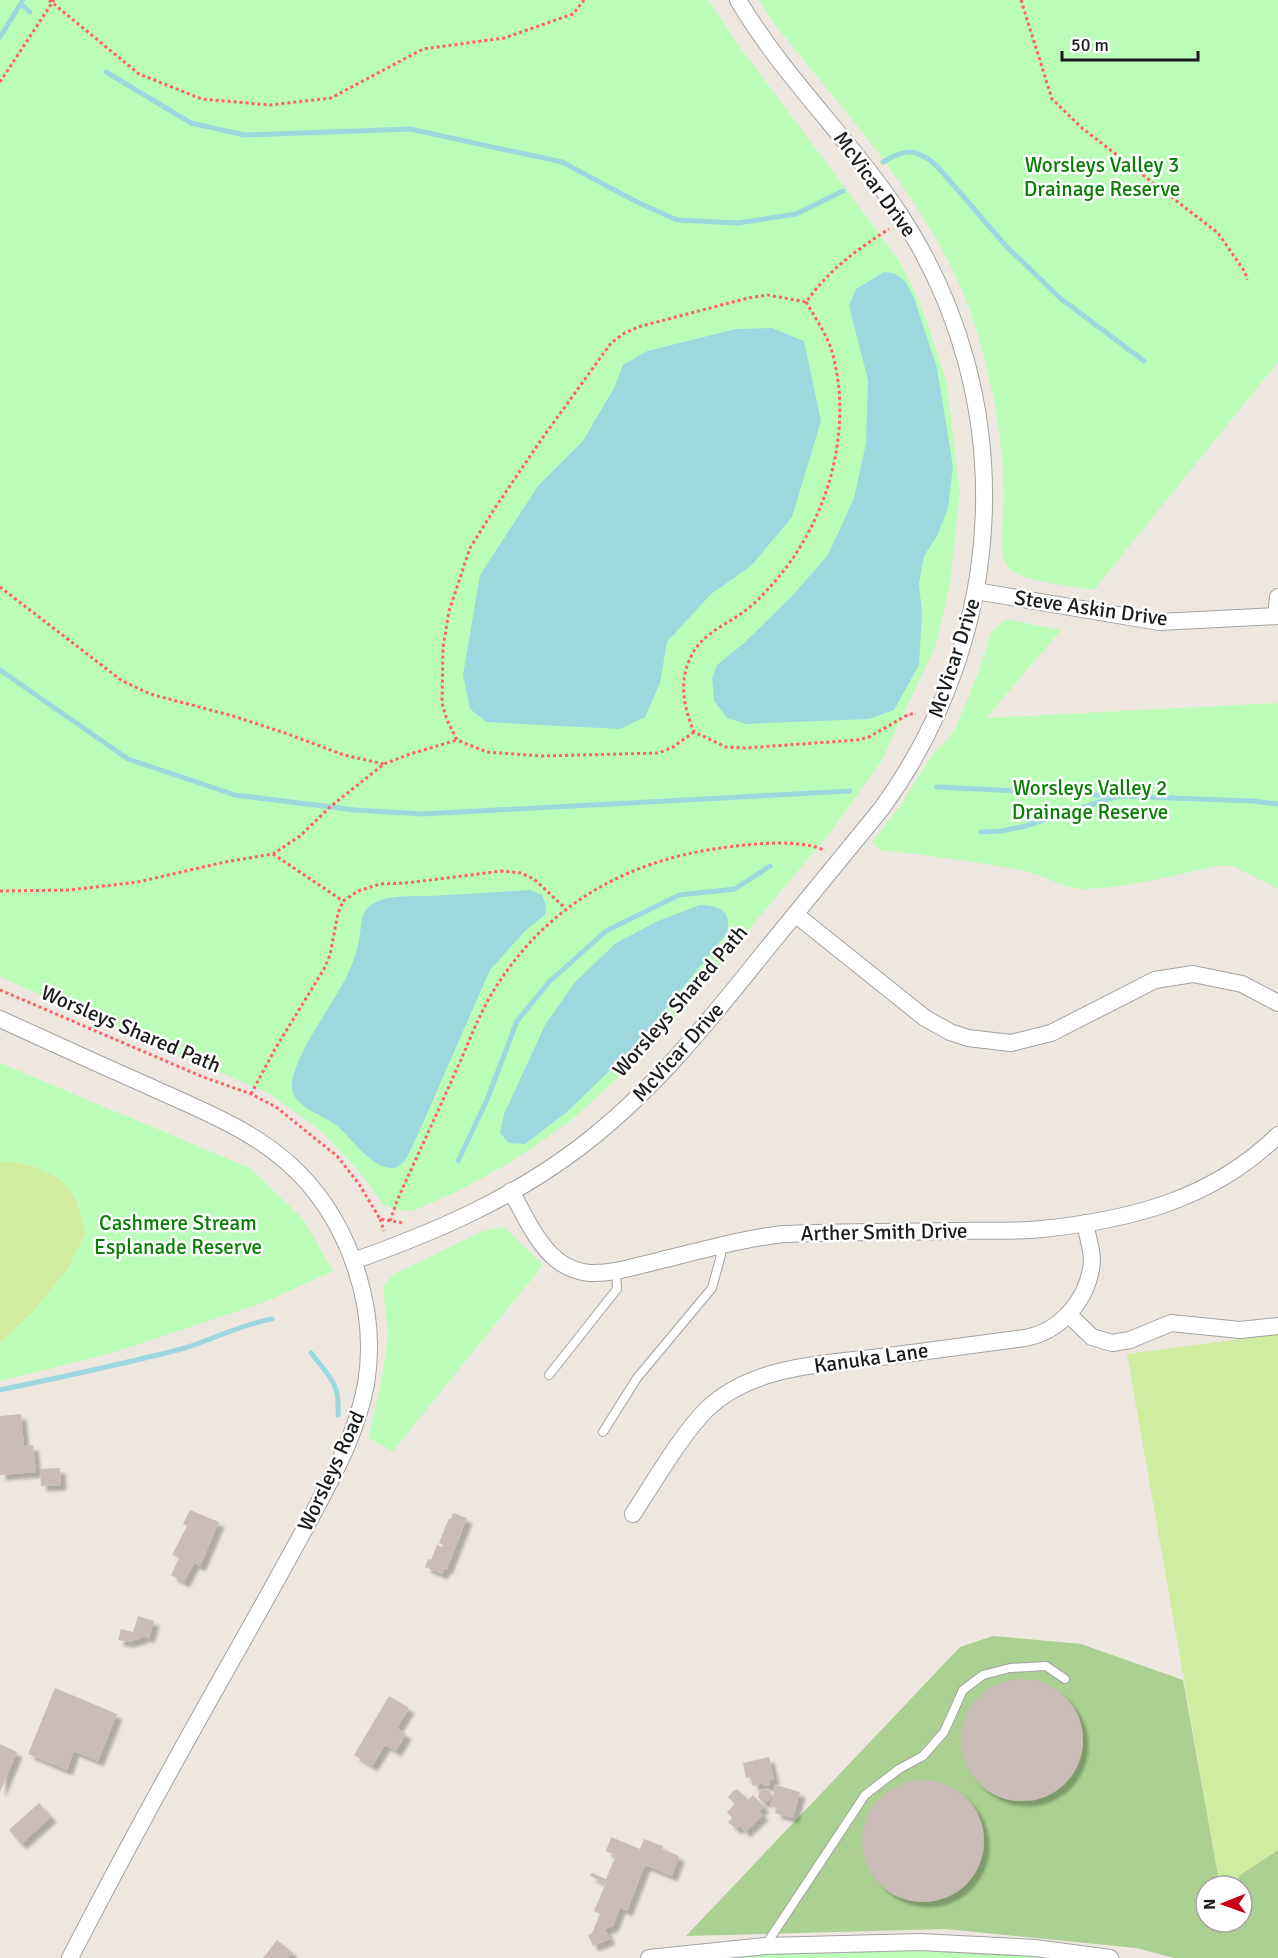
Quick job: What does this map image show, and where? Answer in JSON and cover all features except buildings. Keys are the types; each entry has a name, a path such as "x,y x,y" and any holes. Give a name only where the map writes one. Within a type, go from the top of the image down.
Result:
{"street":[{"name":"McVicar Drive","path":"353,1261 444,1226 511,1191 579,1148 646,1090 693,1040 882,808 921,749 949,686 960,654 976,591 984,520 982,443 970,376 951,314 922,252 893,203 760,34 738,0"},
{"name":"Steve Askin Drive","path":"976,591 1159,622 1277,616"},
{"path":"1277,616 1278,597"},
{"path":"795,914 925,1018 950,1032 968,1038 1011,1043 1051,1033 1155,980 1194,974 1242,984 1278,1004"},
{"name":"Worsleys Road","path":"0,1018 200,1109 263,1143 288,1163 309,1184 340,1231 353,1261 363,1293 368,1360 361,1408 348,1444 283,1570 70,1958"},
{"name":"Arther Smith Drive","path":"511,1191 539,1239 557,1260 577,1270 592,1273 616,1270 754,1238 783,1234 1040,1229 1121,1217 1164,1205 1207,1188 1245,1163 1278,1135"},
{"name":"Kanuka Lane","path":"633,1514 706,1410 739,1385 781,1372 826,1363 1035,1336 1047,1331 1068,1314 1083,1295 1089,1278 1092,1258 1085,1223"},
{"path":"1068,1314 1092,1337 1112,1343 1130,1340 1171,1323 1240,1330 1278,1326"},
{"path":"649,1958 765,1946 920,1942 1035,1948 1110,1958"}],"lane":[{"path":"603,1432 638,1378 712,1288 721,1255 720,1246"},
{"path":"549,1375 617,1289 616,1270"},
{"path":"765,1946 865,1795 899,1769 923,1756 944,1732 963,1690 983,1675 1010,1668 1046,1666 1065,1679"}],"path":[{"path":"0,82 52,1 138,74 202,99 270,105 331,98 423,49 504,38 573,14 584,0"},
{"path":"1021,0 1052,99 1082,129 1218,233 1245,272 1247,280"},
{"path":"891,227 895,234"},
{"path":"806,302 836,266 881,234"},
{"path":"457,740 442,703 443,648 449,611 470,548 541,440 610,343 622,334 638,327 748,298 768,295 806,302 822,329 832,354 837,382 839,422 836,454 826,493 809,533 792,561 744,612 707,636 694,650 686,667 682,688 685,709 694,732 726,747 745,748 811,744 869,737 909,714"},
{"path":"0,587 120,680 150,694 233,716 344,755 384,764"},
{"path":"0,891 69,890 138,882 225,862 273,854 300,836 330,807 384,764 457,740 487,752 542,756 640,755 659,753 673,747 694,732"},
{"path":"390,1221 397,1201 493,992 521,953 565,908 611,880 638,867 691,852 791,843 814,845 828,853 831,846"},
{"path":"273,854 343,901"},
{"path":"251,1094 324,969 330,955 338,913 343,901 358,891 380,884 502,871 521,873 534,879 565,908"},
{"name":"Worsleys Shared Path","path":"0,990 203,1077 251,1094 276,1107 337,1156 360,1184 380,1219 386,1236"},
{"path":"380,1219 409,1222"}],"green space":[{"path":"0,0 709,0 737,43 898,259 927,322 947,384 960,493 950,585 935,647 881,762 832,830 652,1046 573,1119 513,1161 458,1191 415,1210 405,1211 384,1206 362,1175 322,1132 270,1094 0,977"},
{"name":"Worsleys Valley 3 Drainage Reserve","path":"759,0 1278,0 1278,362 1094,590 1034,580 1014,572 1005,562 1001,541 1003,469 998,425 985,360 963,294 943,251 891,170 772,21"},
{"name":"Worsleys Valley 2 Drainage Reserve","path":"1011,620 1061,630 986,718 1278,703 1278,889 1232,866 1222,865 1138,883 1079,889 1025,871 880,850 872,842 900,806 932,755 956,727 977,676 991,633 1003,621"},
{"name":"Cashmere Stream Esplanade Reserve","path":"0,1063 250,1168 303,1219 333,1271 265,1302 112,1353 0,1381 0,1343 33,1312 68,1269 86,1233 74,1197 58,1178 20,1163 0,1161"},
{"path":"0,1161 20,1163 58,1178 74,1197 86,1233 68,1269 33,1312 0,1343"},
{"path":"504,1227 543,1265 393,1451 368,1438 381,1383 388,1335 383,1287 394,1274 483,1231"},
{"path":"1278,1334 1278,1850 1242,1874 1218,1874 1127,1354"},
{"path":"993,1636 1081,1644 1183,1680 1218,1874 1194,1874 1194,1934 1254,1934 1254,1874 1242,1874 1278,1850 1278,1958 1174,1958 1136,1948 946,1929 686,1936 960,1647"},
{"path":"920,1942 1110,1958 711,1958"}],"water":[{"path":"884,272 894,273 905,281 914,298 937,368 953,467 948,508 937,536 924,556 919,583 922,614 919,665 894,710 869,719 746,724 727,718 714,701 712,678 717,665 744,643 792,596 828,555 854,498 866,443 868,380 849,306 856,289"},
{"path":"772,328 804,341 821,421 792,517 751,566 711,594 667,642 660,683 645,717 620,729 486,722 470,709 463,675 480,575 538,486 583,441 614,388 623,365 647,351 736,329"},
{"path":"530,890 542,895 546,905 545,915 525,931 490,970 415,1141 401,1165 393,1168 385,1167 369,1158 336,1125 306,1108 296,1099 292,1081 296,1066 349,971 358,945 362,918 371,905 395,897"},
{"path":"700,905 719,908 726,914 727,933 638,1043 567,1112 525,1144 509,1143 500,1133 504,1114 545,1025 575,982 616,943 658,921"}],"waterway":[{"path":"0,37 23,0"},
{"path":"21,4 30,12"},
{"path":"106,72 191,123 244,135 410,129 562,162 637,202 677,220 738,223 796,214 843,191"},
{"path":"883,162 905,152 917,153 930,160 1006,246 1060,298 1144,361"},
{"path":"0,670 128,759 235,795 355,810 423,814 850,791"},
{"path":"937,787 1114,796"},
{"path":"981,832 1025,826 1118,796 1278,804"},
{"path":"458,1161 487,1100 517,1021 549,982 606,931 679,895 735,889 770,866"},
{"path":"0,1390 185,1348 239,1328 272,1319"},
{"path":"311,1353 332,1381 337,1395 338,1415"}]}
